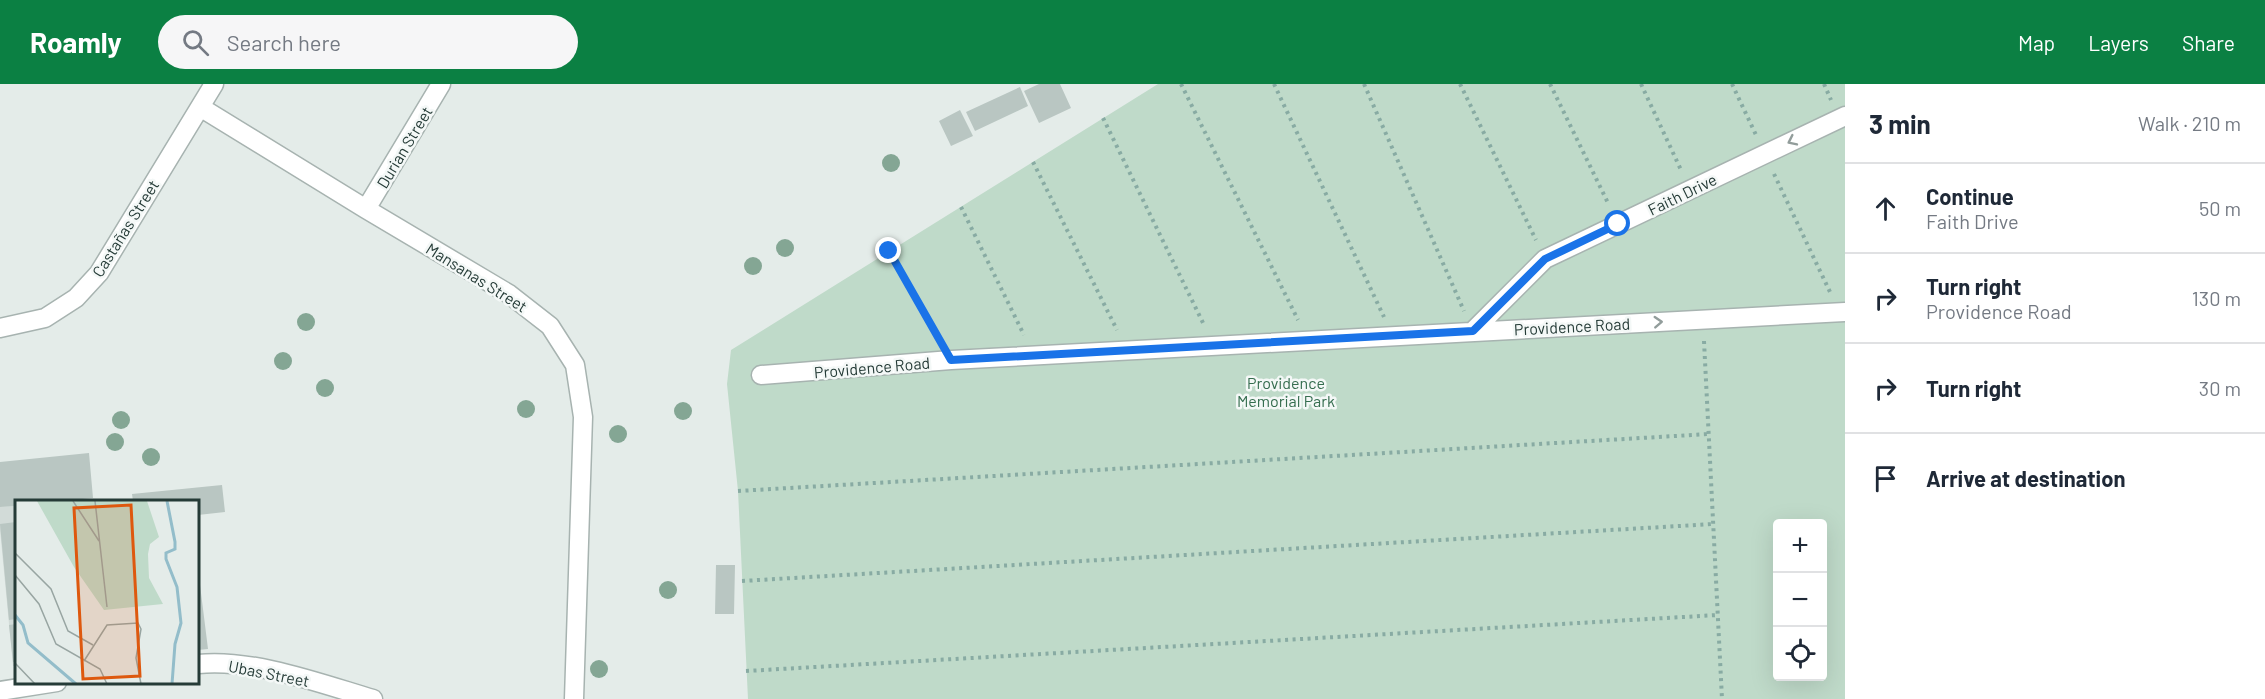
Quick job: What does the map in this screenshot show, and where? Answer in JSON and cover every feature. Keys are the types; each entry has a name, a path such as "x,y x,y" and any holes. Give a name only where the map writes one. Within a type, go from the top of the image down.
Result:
{"street":[{"name":"Castañas Street","path":"0,328 45,318 76,298 99,273 214,84"},
{"name":"Durian Street","path":"366,209 441,84"},
{"name":"Mansanas Street","path":"200,107 509,294 550,326 575,365 583,417 574,699"},
{"name":"Faith Drive","path":"1473,331 1545,259 1845,116"},
{"name":"Providence Road","path":"761,375 951,360 1843,312"},
{"name":"Ubas Street","path":"200,664 239,664 290,675 373,699"},
{"path":"0,691 44,684"}],"path":[{"path":"1181,84 1308,341"},
{"path":"1274,84 1393,336"},
{"path":"1364,84 1473,331"},
{"path":"1460,84 1545,259"},
{"path":"1550,84 1618,224"},
{"path":"1641,84 1690,190"},
{"path":"1732,84 1843,312"},
{"path":"1103,118 1214,346"},
{"path":"1033,162 1127,350"},
{"path":"961,207 1035,356"},
{"path":"889,251 951,360"},
{"path":"1703,320 1722,699"},
{"path":"738,491 1708,434"},
{"path":"742,581 1713,524"},
{"path":"746,671 1718,615"}],"shaded area":[{"path":"15,506 15,666 13,666 0,530 0,507"}],"green space":[{"name":"Providence Memorial Park","path":"1158,84 1845,84 1845,699 748,699 738,491 727,384 731,350"}],"building":[{"path":"1039,84 1060,84 1071,108 1039,123 1024,91"},
{"path":"1020,87 1028,106 975,131 966,112"},
{"path":"960,110 973,136 951,146 939,121"},
{"path":"89,453 93,498 15,500 15,506 0,507 0,462"},
{"path":"222,485 225,512 200,515 200,500 133,500 132,494"},
{"path":"15,522 15,619 9,620 0,524"},
{"path":"716,565 735,565 734,614 715,614"},
{"path":"200,585 208,649 200,650"},
{"path":"15,624 15,662 13,662 9,625"}],"route":[{"path":"889,251 951,360 1473,331 1545,259 1618,224"}]}
